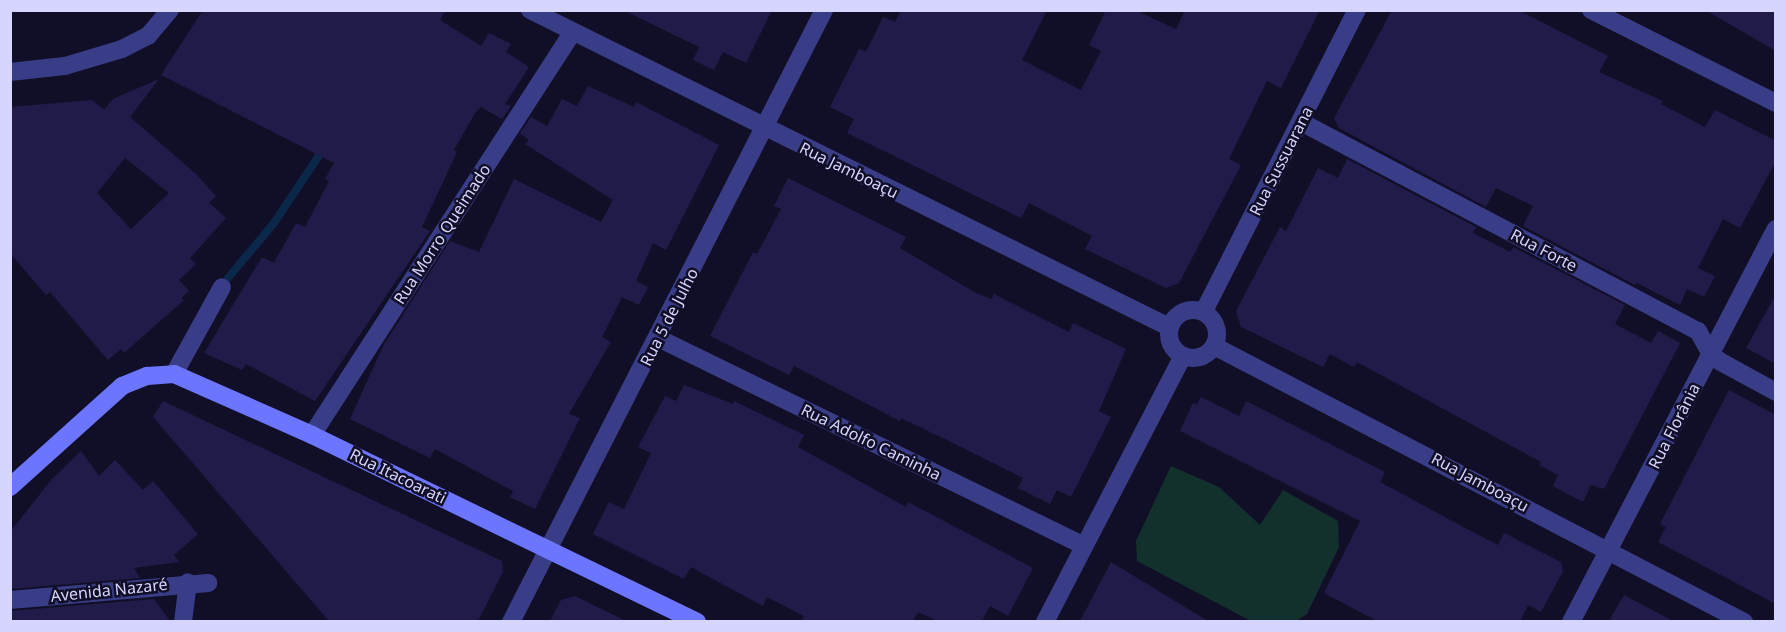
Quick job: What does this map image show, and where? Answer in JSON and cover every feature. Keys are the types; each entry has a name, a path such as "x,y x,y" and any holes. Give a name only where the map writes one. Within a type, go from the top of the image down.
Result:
{"street":[{"path":"10,72 64,66 122,49 148,36 170,10"},
{"name":"Rua 5 de Julho","path":"511,621 658,338 762,128 824,10"},
{"name":"Rua Sussuarana","path":"1203,311 1357,10"},
{"path":"1591,10 1776,103"},
{"name":"Rua Jamboaçu","path":"532,11 571,34 1169,327"},
{"name":"Rua Morro Queimado","path":"312,435 571,34"},
{"name":"Rua Forte","path":"1301,122 1698,331 1711,354 1776,392"},
{"name":"Rua Florânia","path":"1570,621 1776,230"},
{"path":"10,487 96,407 133,381 174,374 222,287"},
{"path":"1183,311 1203,311 1216,327 1214,346 1199,357 1183,356 1169,342 1169,327 1183,311"},
{"name":"Rua Adolfo Caminha","path":"658,338 1083,545"},
{"name":"Rua Jamboaçu","path":"1214,346 1743,621"},
{"path":"1045,621 1183,356"},
{"name":"Rua Itacoarati","path":"174,374 312,435 697,621"},
{"path":"183,621 188,582"},
{"name":"Avenida Nazaré","path":"10,600 188,582 208,583"}],"green space":[{"path":"1171,466 1219,487 1260,525 1283,490 1338,521 1339,547 1307,614 1296,621 1251,621 1137,561 1136,541"}],"building":[{"path":"203,10 446,10 440,20 481,46 489,33 511,44 506,52 529,67 505,104 511,106 502,119 481,107 475,113 454,150 457,152 422,227 430,231 315,401 246,364 242,370 204,353 262,257 274,263 296,223 305,227 329,181 325,179 334,163 161,75"},
{"path":"623,10 772,10 746,63 723,52 714,70 693,60 699,47"},
{"path":"901,10 1047,10 1022,60 1081,90 1101,51 1089,45 1106,10 1135,10 1176,29 1185,10 1320,10 1281,88 1267,81 1229,159 1241,165 1179,283 1166,288 1085,249 1092,236 1029,203 1021,218 847,133 854,119 830,107 859,49 866,52 883,17 895,22"},
{"path":"1392,10 1518,10 1608,56 1599,72 1663,101 1661,104 1705,127 1715,110 1776,141 1776,161 1740,228 1723,219 1698,268 1715,276 1704,297 1687,289 1680,305 1637,283 1635,285 1523,226 1533,206 1496,188 1486,207 1339,128 1334,118"},
{"path":"1705,10 1776,10 1776,51"},
{"path":"159,79 130,117 196,174 216,196 209,203 226,218 190,258 196,264 179,280 189,291 181,298 184,300 124,353 121,349 108,360 50,292 46,295 10,253 10,107 92,100 104,110 113,99","holes":["125,158 169,193 131,229 97,193"]},
{"path":"588,86 634,107 636,102 719,145 666,250 653,243 636,281 648,287 639,305 622,297 602,337 611,342 569,414 580,418 535,509 510,497 513,491 435,449 430,458 350,419 383,346 450,241 479,252 514,179 601,222 613,200 525,144 529,140 520,133 531,117 547,126 562,99 577,106"},
{"path":"1347,159 1476,227 1473,233 1510,252 1513,247 1625,305 1615,324 1651,343 1658,331 1680,343 1604,489 1591,485 1583,502 1553,486 1558,475 1539,465 1541,462 1357,362 1354,367 1330,354 1323,367 1241,327 1236,311 1280,227 1286,231 1318,168 1338,178"},
{"path":"788,178 906,237 900,248 974,292 991,299 994,294 1069,332 1073,323 1126,349 1099,411 1111,417 1071,497 1057,490 1050,504 1018,488 1023,478 951,442 901,418 900,421 794,366 789,375 710,336 753,252 757,254 781,209 774,206"},
{"path":"1776,294 1776,364 1746,348"},
{"path":"684,385 733,404 734,401 804,435 798,447 906,507 908,502 1033,568 1008,616 990,606 982,621 937,621 918,612 913,621 801,621 804,616 767,597 763,606 691,567 684,579 593,534 609,502 624,509 651,453 638,447 665,396 676,401"},
{"path":"1729,390 1776,415 1776,604 1658,542 1666,527 1660,524"},
{"path":"1201,397 1239,416 1246,401 1385,472 1380,482 1498,545 1504,533 1561,562 1563,571 1541,612 1528,605 1520,621 1377,621 1324,593 1360,521 1180,431 1193,403 1197,404"},
{"path":"163,401 502,561 503,572 478,621 329,621 153,417"},
{"path":"81,451 99,476 115,460 143,490 153,481 198,534 174,555 179,562 134,568 140,578 10,589 10,532 52,479"},
{"path":"1111,562 1152,587 1208,621 1080,621"},
{"path":"1624,595 1673,621 1609,621"},
{"path":"575,596 626,621 550,621 561,600"},
{"path":"154,599 170,621 10,621 10,611"}],"waterway":[{"path":"228,278 274,223 324,148"}]}
